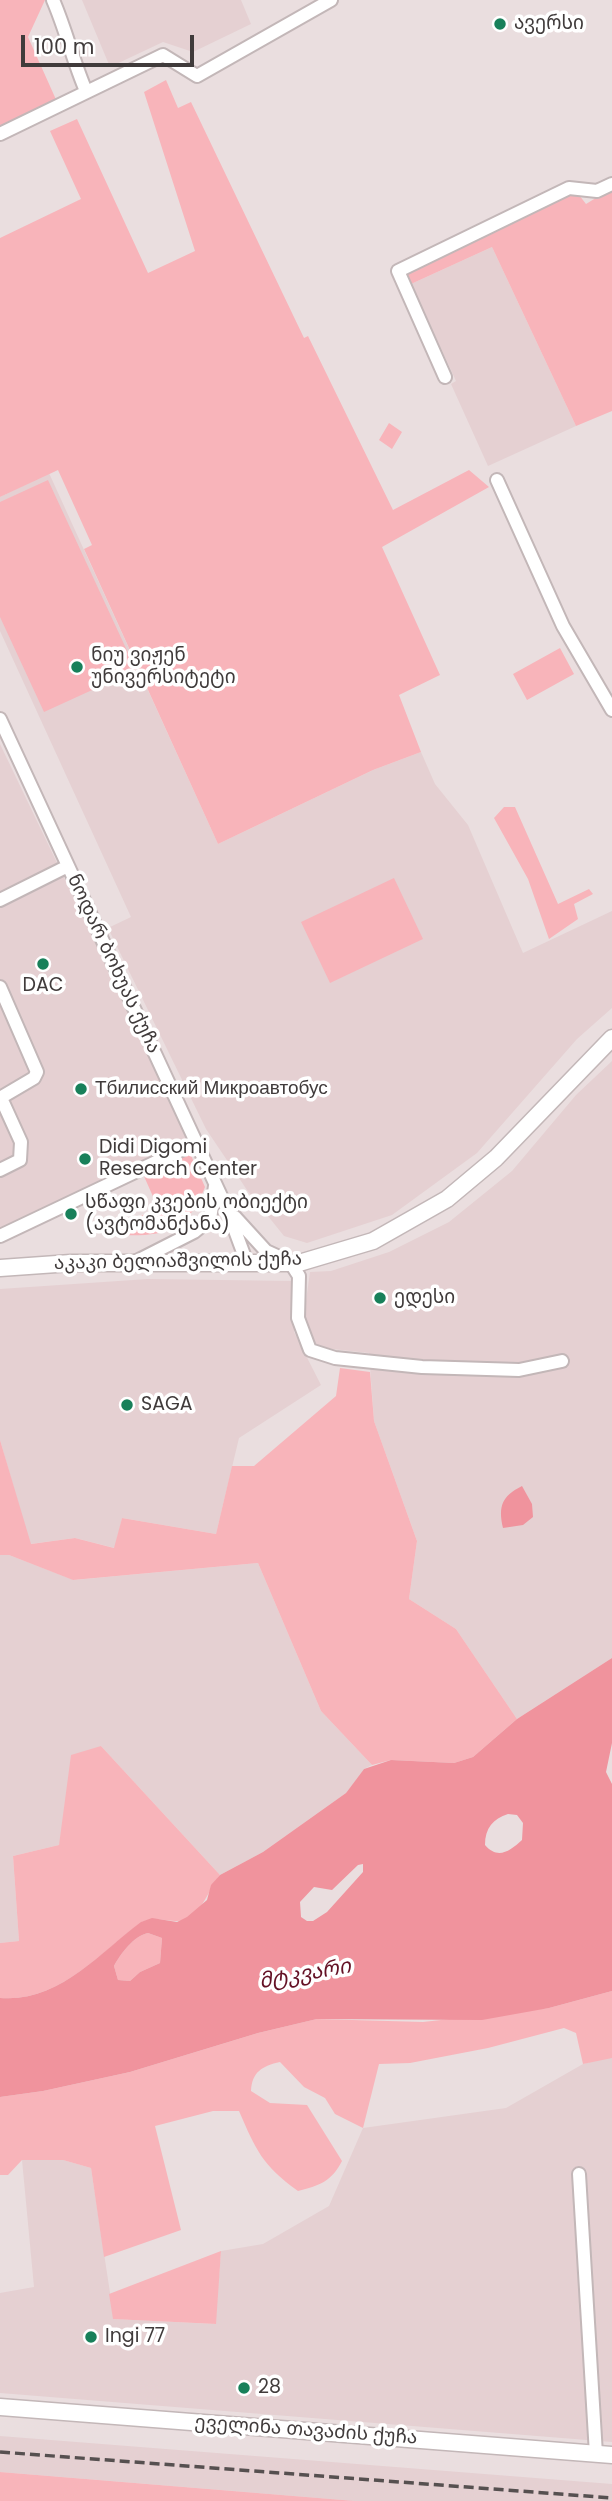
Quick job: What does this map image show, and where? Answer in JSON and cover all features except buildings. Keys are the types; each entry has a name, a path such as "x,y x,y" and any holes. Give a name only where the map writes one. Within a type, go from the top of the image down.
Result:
{"main road":[{"name":"აკაკი ბელიაშვილის ქუჩა","path":"0,1268 132,1263 290,1262 373,1241 447,1199 496,1158 612,1038"},
{"name":"ეველინა თავაძის ქუჩა","path":"0,2407 604,2455"}],"street":[{"path":"53,0 86,91"},
{"path":"0,134 163,55 197,76 331,0"},
{"path":"445,377 398,271 569,188 597,191 612,184"},
{"path":"497,480 563,626 612,710"},
{"name":"ნოდარ ბოხუას ქუჩა","path":"0,719 227,1209"},
{"path":"0,900 68,866"},
{"path":"0,986 37,1072 34,1078 0,1098 23,1147 20,1160 0,1170"},
{"path":"0,1236 196,1143"},
{"path":"132,1263 194,1232 210,1219 215,1186"},
{"path":"227,1209 265,1251 290,1262 299,1276 298,1318 310,1350 335,1358 422,1367 519,1370 562,1361"},
{"path":"227,1209 247,1263"},
{"path":"579,2174 604,2455"}],"shaded area":[{"path":"0,0 45,0 28,37 58,104 0,130"},
{"path":"82,0 241,0 251,24 193,52 163,42 110,67"},
{"path":"166,80 178,108 191,102 304,338 308,336 393,510 469,470 489,487 382,547 440,675 399,695 421,752 373,770 218,844 84,549 92,545 58,470 0,497 0,238 81,199 50,131 77,119 148,273 195,251 144,92"},
{"path":"612,188 612,411 576,426 492,247 411,284 405,274 576,191 586,204"},
{"path":"492,247 576,426 488,466 451,384 456,381 411,284"},
{"path":"389,423 402,432 392,449 379,440"},
{"path":"49,473 218,844 373,770 421,752 435,784 468,825 523,953 612,911 612,1008 577,1039 477,1153 392,1215 307,1243 284,1236 247,1190 206,1129 108,928 131,917 0,631 0,497"},
{"path":"48,480 136,670 44,712 0,617 0,502"},
{"path":"560,648 574,674 527,700 513,674"},
{"path":"0,744 189,1138 0,1230"},
{"path":"504,807 515,807 558,904 589,889 593,894 574,904 578,919 549,939 528,879 494,818"},
{"path":"394,878 423,939 330,983 301,922"},
{"path":"612,1061 612,1658 517,1719 456,1629 409,1599 417,1541 374,1421 369,1353 314,1347 304,1335 310,1272 331,1271 389,1252 449,1222 512,1171 576,1095"},
{"path":"189,1151 205,1187 190,1214 172,1229 160,1233 118,1235 125,1225 159,1210 143,1174"},
{"path":"148,1279 295,1281 294,1332 321,1385 239,1438 216,1534 122,1518 115,1548 75,1538 30,1544 0,1440 0,1289"},
{"path":"340,1368 370,1372 374,1421 417,1541 409,1599 456,1629 517,1719 473,1757 454,1763 391,1760 372,1765 321,1711 258,1563 73,1580 9,1555 0,1555 0,1440 31,1544 75,1538 114,1548 122,1518 216,1534 232,1466 254,1466 336,1396"},
{"path":"0,1555 9,1555 74,1580 258,1563 321,1711 372,1765 364,1769 346,1793 263,1852 220,1875 101,1746 59,1845 13,1856 19,1941 0,1943"},
{"path":"101,1746 220,1875 197,1911 184,1920 155,1919 142,1922 77,1974 60,1984 41,1993 0,1998 0,1943 19,1941 13,1856 59,1845 71,1755"},
{"path":"148,1933 162,1938 160,1963 140,1972 130,1981 118,1980 114,1966 117,1961 133,1941"},
{"path":"612,1991 612,2058 583,2064 576,2033 564,2028 488,2048 410,2063 379,2064 363,2128 335,2114 325,2098 304,2087 280,2062 263,2068 253,2079 251,2091 270,2103 307,2105 342,2161 334,2173 319,2185 298,2191 261,2156 239,2111 213,2111 155,2126 181,2230 104,2257 91,2168 63,2160 22,2160 8,2175 0,2175 0,2097 43,2091 130,2072 258,2033 317,2019 423,2022 549,2008"},
{"path":"612,2055 612,2442 0,2393 0,2293 34,2287 22,2160 63,2160 91,2168 114,2319 215,2324 221,2251 263,2244 329,2206 363,2128 506,2108 583,2064"},
{"path":"221,2251 216,2324 113,2319 109,2294"},
{"path":"0,2436 612,2484 612,2501 355,2501 0,2472"},
{"path":"0,2472 355,2501 0,2501"}],"water":[{"path":"522,1486 532,1504 533,1517 523,1525 503,1528 503,1502"},
{"name":"მტკვარი","path":"612,1658 612,1743 606,1772 612,1784 612,1991 549,2008 482,2020 317,2019 258,2033 130,2072 43,2091 0,2097 0,1998 41,1993 59,1984 77,1974 141,1922 152,1918 177,1922 187,1917 207,1900 211,1885 220,1875 263,1852 346,1793 364,1769 391,1760 454,1763 473,1757 517,1719","holes":["508,1814 517,1815 523,1823 522,1840 504,1852 490,1850 485,1845 488,1829","363,1864 363,1872 327,1912 313,1921 301,1917 300,1902 314,1887 332,1890 358,1865","148,1933 162,1938 160,1963 140,1972 130,1981 118,1980 114,1966 128,1946"]}],"railway":[{"path":"0,2452 612,2498"}],"place":[{"name":"ავერსი","path":"500,24"},
{"name":"ნიუ ვიჟენ უნივერსიტეტი","path":"77,667"},
{"name":"DAC","path":"43,964"},
{"name":"Тбилисский Микроавтобус","path":"81,1089"},
{"name":"Didi Digomi Research Center","path":"85,1159"},
{"name":"სწაფი კვების ობიექტი (ავტომანქანა)","path":"71,1214"},
{"name":"ედესი","path":"380,1298"},
{"name":"SAGA","path":"127,1405"},
{"name":"Ingi 77","path":"91,2337"},
{"name":"28","path":"244,2388"}]}
